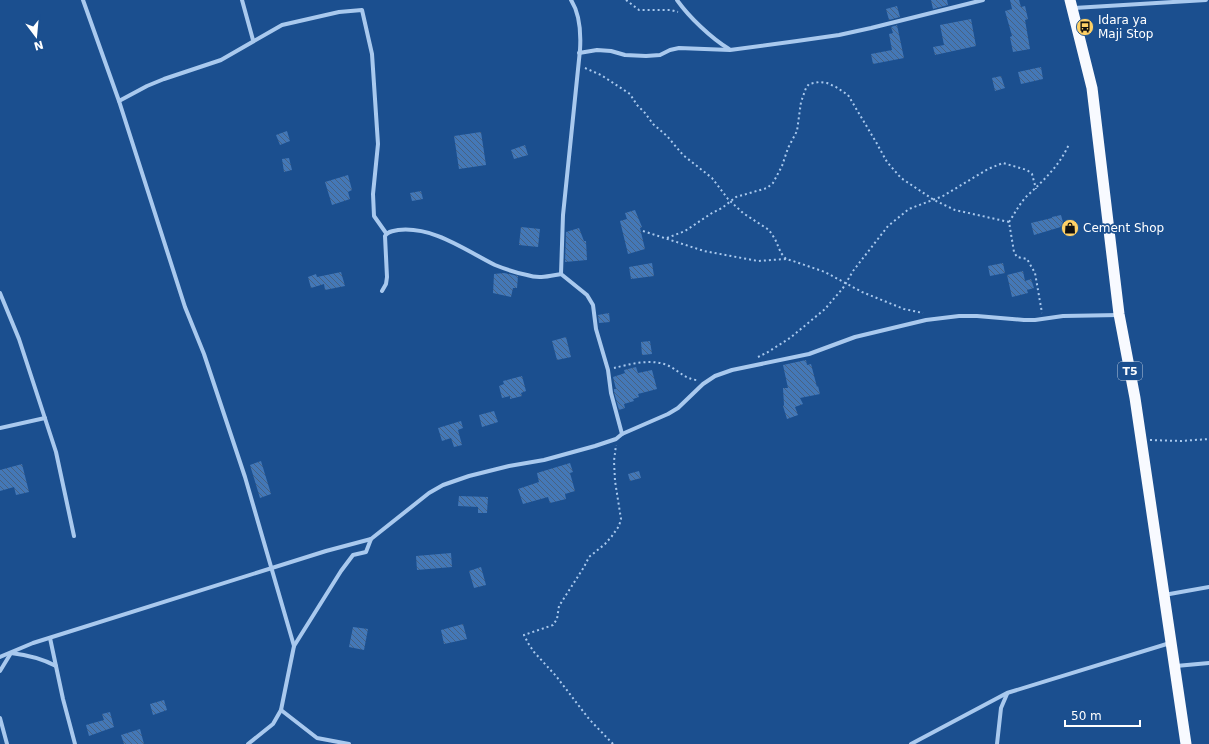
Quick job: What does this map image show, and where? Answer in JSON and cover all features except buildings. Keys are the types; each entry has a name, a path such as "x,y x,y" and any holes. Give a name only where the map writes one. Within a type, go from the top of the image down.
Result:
{"highway":[{"name":"T5","path":"1071,4 1092,88 1119,314 1141,439 1186,744"}],"street":[{"path":"83,0 120,101 185,307 204,354 245,477 294,646"},
{"path":"242,0 253,40"},
{"path":"561,274 563,215 580,37 574,5 571,0"},
{"path":"677,0 691,16 720,43 730,50"},
{"path":"579,53 597,50 610,51 625,55 646,56 660,55 670,50 679,48 730,50 839,35 983,0"},
{"path":"1071,4 1206,0"},
{"path":"120,101 147,86 164,79 221,60 253,40 282,25 339,12 362,10 372,54 378,144 373,194 374,216 386,233 386,284 382,291"},
{"path":"386,233 400,230 418,230 460,246 496,265 529,276 542,277 561,274 590,299 593,306 596,329 608,370 611,393 622,434"},
{"path":"0,293 19,339 56,452 74,536"},
{"path":"0,657 33,643 326,551 371,539 429,493 443,485 469,476 516,464 544,460 616,439 622,434 668,414 678,408 703,384 715,376 732,370 809,354 855,337 942,317 976,316 1035,320 1063,316 1119,314"},
{"path":"0,428 45,418"},
{"path":"248,744 273,724 280,710 294,646 341,571 353,555 366,552 371,539"},
{"path":"1163,595 1209,587"},
{"path":"50,638 75,744"},
{"path":"911,744 1007,693 1170,643"},
{"path":"11,653 33,655 56,666"},
{"path":"0,671 11,653"},
{"path":"1174,666 1209,663"},
{"path":"997,744 1001,708 1007,693"},
{"path":"280,710 317,738 349,744"},
{"path":"0,718 7,744"}],"path":[{"path":"626,0 639,10 671,10 691,16"},
{"path":"578,62 587,70 601,75 630,94 653,124 667,136 683,154 712,178 743,213 769,230 775,239 780,253 786,259"},
{"path":"667,238 685,231 741,195 767,188 773,182 782,166 788,148 797,131 801,102 806,88 809,84 819,82 827,83 848,95 887,162 901,178 934,200 955,210 1009,222"},
{"path":"1041,318 1042,311 1036,273 1027,259 1017,257 1014,252 1009,222 1026,197 1036,189 1054,169 1069,144"},
{"path":"755,359 790,338 825,308 840,293 853,271 888,226 909,209 934,200 988,169 1003,163 1026,170 1032,174 1036,189"},
{"path":"643,231 704,252 763,261 786,259 825,272 862,292 904,309 942,317"},
{"path":"608,370 640,363 663,364 673,368 685,377 692,380 708,381"},
{"path":"613,744 589,719 556,676 534,652 524,636 553,625 557,619 559,606 589,557 609,540 618,526 621,519 615,481 614,461 616,439"},
{"path":"1141,439 1181,441 1209,439"}],"place":[{"name":"Idara ya Maji Stop","path":"1085,27"},
{"name":"Cement Shop","path":"1070,228"}]}
